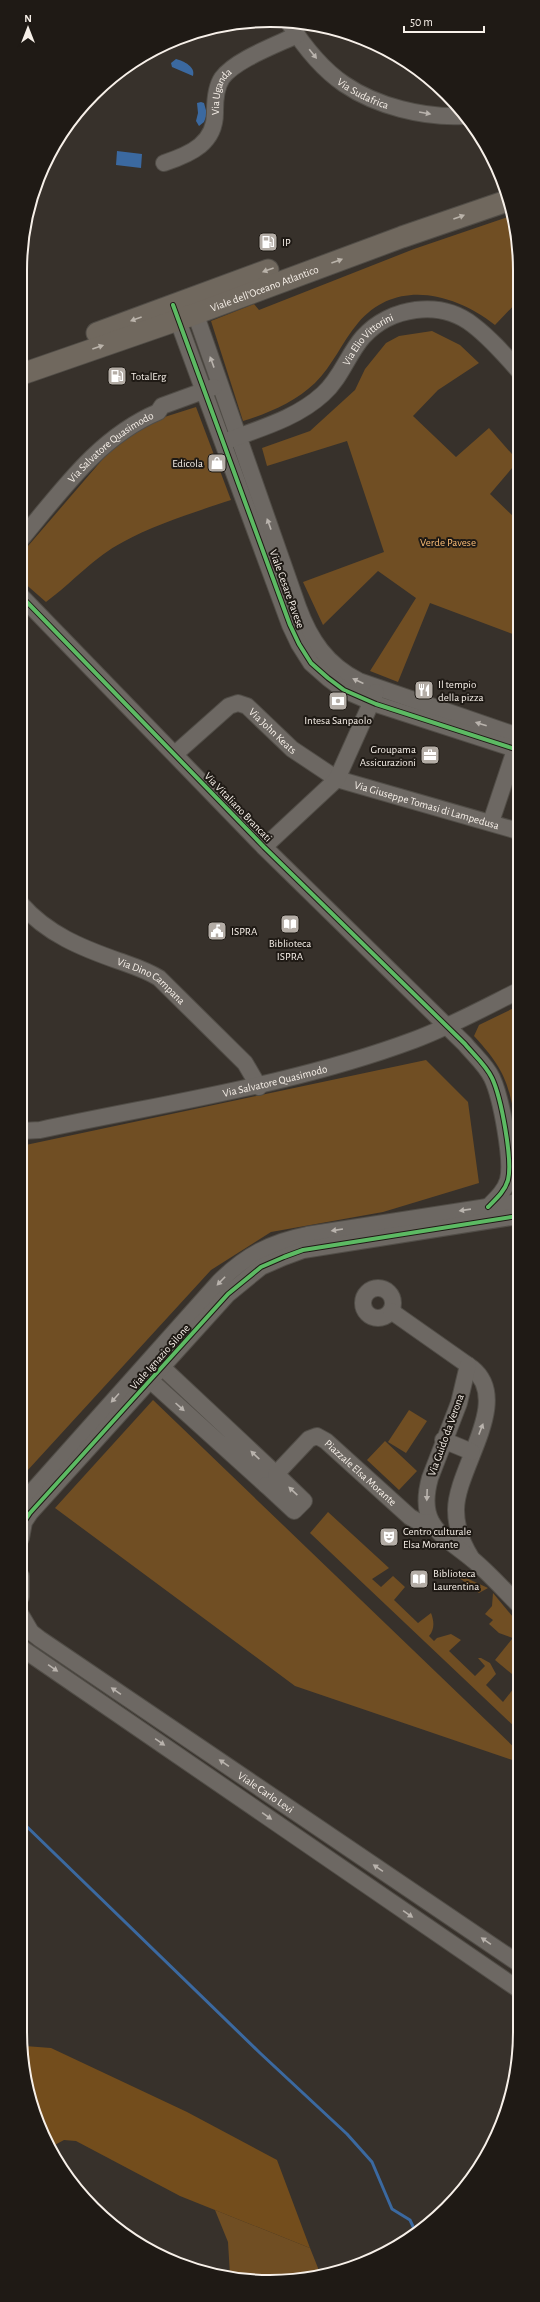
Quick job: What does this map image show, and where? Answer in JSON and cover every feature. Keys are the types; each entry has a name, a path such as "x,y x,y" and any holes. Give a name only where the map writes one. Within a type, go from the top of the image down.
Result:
{"main road":[{"name":"Viale dell'Oceano Atlantico","path":"27,372 184,310 499,189"},
{"name":"Viale dell'Oceano Atlantico","path":"27,358 184,310 503,202"}],"street":[{"name":"Via Sudafrica","path":"293,29 328,72 358,92 410,110 440,115 458,116"},
{"name":"Via Uganda","path":"164,162 194,151 210,137 214,124 217,91 222,79 227,73 293,29"},
{"name":"Viale Cesare Pavese","path":"184,310 220,384 230,439"},
{"name":"Viale Cesare Pavese","path":"184,310 204,390 230,439 310,636 323,654 340,670 375,696 513,744"},
{"name":"Via Elio Vittorini","path":"230,439 289,417 317,400 332,384 359,342 367,333 385,320 404,312 434,310 465,319 490,340 513,365"},
{"name":"Via Salvatore Quasimodo","path":"27,532 74,475 115,436 158,412 162,406 220,384"},
{"name":"Via Vitaliano Brancati","path":"27,602 264,847 479,1059 492,1079 498,1099 509,1156"},
{"path":"264,847 336,779 375,696"},
{"name":"Via John Keats","path":"175,754 229,706 238,703 246,706 292,749 336,779"},
{"path":"491,822 513,757"},
{"name":"Via Giuseppe Tomasi di Lampedusa","path":"336,779 513,829"},
{"name":"Via Dino Campana","path":"27,910 40,922 66,940 144,970 159,978 244,1063 259,1087"},
{"name":"Via Salvatore Quasimodo","path":"27,1131 40,1130 259,1087 376,1053 414,1040 513,993"},
{"path":"509,1156 513,1164"},
{"path":"488,1207 503,1191 507,1182 509,1156"},
{"name":"Viale Ignazio Silone","path":"27,1497 219,1282 252,1254 275,1243 307,1235 513,1203"},
{"name":"Viale Ignazio Silone","path":"27,1518 233,1289 255,1271 277,1259 310,1249 513,1217"},
{"name":"Via Guido da Verona","path":"391,1311 468,1365 482,1378 487,1394 485,1417 458,1494 456,1510 460,1534 472,1559"},
{"name":"Via Guido da Verona","path":"468,1365 459,1403 444,1440 427,1490 427,1506 431,1522 445,1540 472,1559 513,1599"},
{"path":"163,1368 271,1480"},
{"path":"151,1381 271,1480"},
{"name":"Piazzale Elsa Morante","path":"271,1480 309,1439 314,1436 323,1439 410,1518 421,1523 431,1522"},
{"path":"444,1440 472,1452"},
{"name":"Viale Carlo Levi","path":"27,1626 31,1632 40,1639 513,1959"},
{"name":"Viale Carlo Levi","path":"27,1652 513,1986"}],"green space":[{"path":"507,217 511,238 513,306 495,325 462,305 444,298 425,295 407,295 390,300 373,309 358,323 327,369 307,390 281,406 243,421 211,321 254,304 259,310 414,249"},
{"name":"Verde Pavese","path":"432,331 460,345 479,363 438,390 413,416 456,457 489,428 513,455 513,467 490,494 513,516 513,634 430,603 398,682 370,671 416,598 378,571 323,625 303,582 384,552 347,441 267,466 262,448 310,431 355,390 365,369 386,343 399,336"},
{"path":"196,407 231,500 162,524 112,548 46,602 27,585 27,547 120,439 152,421"},
{"path":"513,1008 513,1110 506,1082 501,1071 486,1049 474,1036 479,1025"},
{"path":"426,1060 468,1102 479,1183 383,1212 271,1232 211,1270 27,1471 27,1145"},
{"path":"153,1400 513,1746 513,1760 295,1686 55,1508"},
{"path":"409,1410 427,1421 406,1453 388,1442"},
{"path":"385,1441 417,1471 399,1490 367,1460"},
{"path":"328,1512 389,1568 372,1579 381,1587 393,1576 405,1587 394,1600 418,1623 431,1613 433,1625 429,1636 434,1641 437,1638 451,1634 461,1640 449,1651 475,1676 485,1666 478,1658 490,1663 496,1674 486,1685 503,1702 513,1689 513,1725 310,1533"},
{"path":"449,1570 488,1588 479,1593"},
{"path":"493,1593 513,1617 513,1638 499,1633 489,1624 493,1620 485,1614 492,1606"},
{"path":"512,1639 513,1639 513,1675 495,1660"},
{"path":"215,2210 310,2248 319,2270 302,2273 270,2275 230,2271 228,2242"}],"shaded area":[{"path":"28,2046 51,2048 187,2112 277,2160 310,2248 180,2196 76,2141 64,2140 55,2145 45,2125 35,2095 29,2064"}],"water":[{"path":"176,59 191,67 193,70 193,76 172,67 171,63"},
{"path":"197,103 204,103 207,114 204,122 199,126 196,121 198,113"},
{"path":"117,151 142,154 141,168 116,165"}],"waterway":[{"path":"27,1827 260,2053 347,2134 372,2162 392,2209 410,2220 414,2228"}],"cycle path":[{"path":"173,305 290,625 299,644 311,663 344,690 376,704 513,748"},
{"path":"27,602 264,847 465,1044 487,1069 492,1078 499,1099 508,1144 509,1158 508,1180 505,1188 488,1207"},
{"path":"27,1518 228,1294 261,1267 303,1250 513,1217"}],"place":[{"name":"IP","path":"268,242"},
{"name":"TotalErg","path":"117,376"},
{"name":"Edicola","path":"217,463"},
{"name":"Il tempio della pizza","path":"424,690"},
{"name":"Intesa Sanpaolo","path":"338,701"},
{"name":"Groupama Assicurazioni","path":"430,755"},
{"name":"Biblioteca ISPRA","path":"290,924"},
{"name":"ISPRA","path":"217,931"},
{"name":"Centro culturale Elsa Morante","path":"389,1537"},
{"name":"Biblioteca Laurentina","path":"419,1579"}]}
